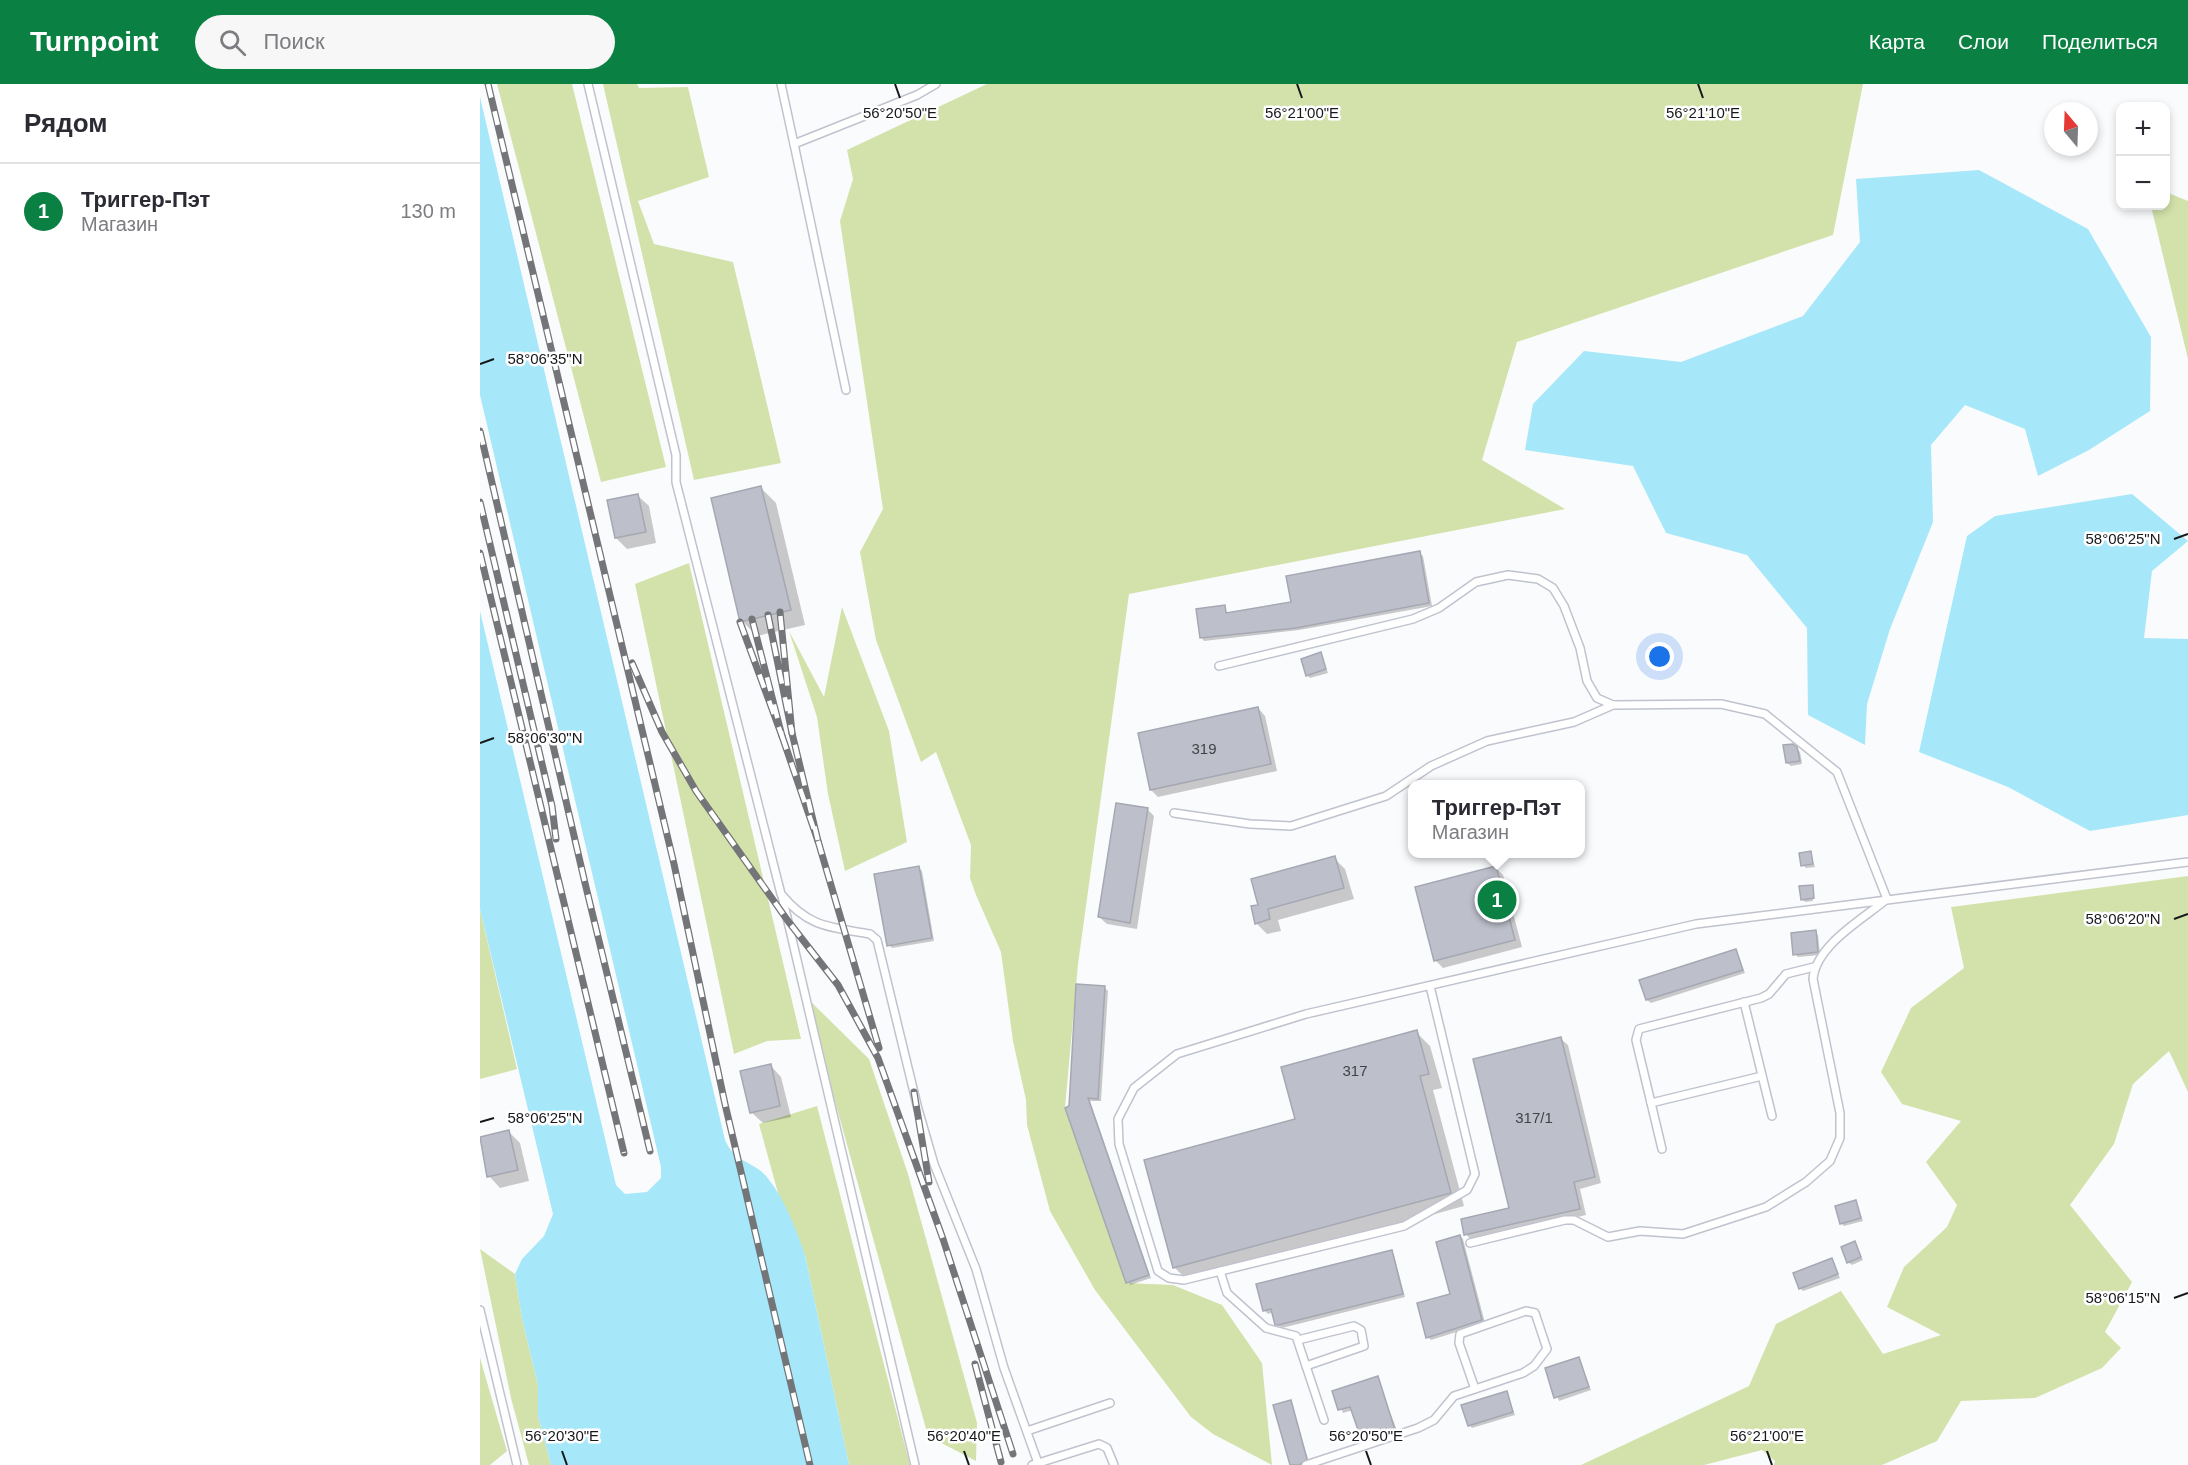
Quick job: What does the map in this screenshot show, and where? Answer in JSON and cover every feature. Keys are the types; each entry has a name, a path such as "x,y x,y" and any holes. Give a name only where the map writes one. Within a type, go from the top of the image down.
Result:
{"lane":[{"path":"588,84 676,455 676,482 782,894 915,1465"},
{"path":"781,84 846,390"},
{"path":"794,144 917,94 936,84"},
{"path":"1219,666 1413,619 1439,608 1476,582 1508,575 1538,579 1553,588 1564,606 1580,648 1587,681 1596,698 1613,705 1721,704 1765,714 1837,772 1887,899"},
{"path":"1410,780 1431,766 1487,741 1574,722 1613,705"},
{"path":"1174,813 1251,825 1291,826 1386,796 1408,781"},
{"path":"1430,986 1475,1174 1467,1191 1404,1226 1184,1280 1169,1278 1158,1271 1119,1144 1118,1119 1134,1088 1178,1054 1306,1014 1696,924 2188,861"},
{"path":"782,894 796,911 820,923 844,932 870,934 877,940 918,1109 934,1164 976,1269 1005,1368 1027,1431 1035,1464 1099,1444 1107,1448 1114,1465"},
{"path":"1470,1243 1565,1220 1574,1220 1608,1237 1640,1231 1683,1234 1766,1207 1806,1182 1830,1161 1840,1138 1840,1113 1813,979 1814,967 1833,944 1887,899"},
{"path":"1662,1149 1636,1040 1639,1029 1769,994 1786,974 1814,967"},
{"path":"1744,1002 1772,1116"},
{"path":"1651,1103 1762,1076"},
{"path":"1220,1271 1227,1293 1250,1314 1266,1328 1293,1333 1298,1340 1324,1420"},
{"path":"480,1310 517,1465"},
{"path":"1306,1465 1418,1428 1434,1420 1454,1396 1475,1389 1529,1370 1544,1355 1546,1343 1535,1313 1526,1311 1460,1334 1459,1342 1475,1389"},
{"path":"1298,1340 1354,1326 1361,1330 1364,1346 1306,1366"},
{"path":"1027,1431 1110,1402"}],"green space":[{"path":"497,84 572,84 666,467 601,482"},
{"path":"603,84 637,84 639,88 688,87 709,177 638,201 654,244 733,262 781,463 694,480"},
{"path":"987,84 1863,84 1833,235 1517,342 1482,460 1565,509 1129,594 1078,964 1065,1108 1126,1283 1173,1285 1222,1305 1262,1363 1272,1465 1213,1434 1191,1417 1095,1290 1050,1211 1027,1125 1026,1100 1013,1041 1001,952 970,878 971,845 936,752 921,762 876,640 860,552 883,509 840,221 853,179 847,150"},
{"path":"2170,194 2188,201 2188,359 2152,210 2170,210"},
{"path":"689,563 801,1039 767,1041 734,1054 635,584"},
{"path":"842,607 889,731 907,842 845,871 828,794 817,717 789,631 824,697"},
{"path":"2188,876 2188,1092 2169,1051 2133,1084 2114,1144 2070,1205 2132,1282 2105,1332 2121,1348 2102,1368 2035,1398 1961,1401 1937,1441 1882,1465 1774,1465 1775,1461 1762,1450 1704,1465 1581,1465 1749,1386 1776,1324 1841,1291 1883,1354 1941,1335 1887,1307 1904,1267 1947,1227 1957,1205 1926,1162 1961,1121 1902,1104 1881,1072 1911,1008 1964,968 1951,907"},
{"path":"480,909 517,1069 480,1079"},
{"path":"806,997 869,1059 908,1174 977,1423 976,1461 928,1436"},
{"path":"817,1106 910,1465 849,1465 805,1255 778,1193 759,1124"},
{"path":"480,1249 515,1274 522,1319 538,1385 538,1416 551,1465 529,1465 511,1398"},
{"path":"480,1358 507,1451 490,1465 480,1465"}],"water":[{"path":"480,97 725,1140 739,1158 761,1171 773,1185 797,1234 805,1255 849,1465 551,1465 538,1416 538,1385 522,1319 515,1274 522,1259 544,1236 553,1214 480,909 480,611 616,1185 625,1194 647,1192 661,1178 661,1167 480,395"},
{"path":"1979,170 2088,229 2151,337 2150,411 2089,450 2038,476 2025,429 1965,405 1931,445 1933,522 1890,629 1867,704 1865,745 1808,715 1807,628 1747,555 1666,533 1633,466 1525,450 1533,404 1584,351 1681,362 1803,316 1860,242 1856,179"},
{"path":"2132,494 2188,541 2152,571 2144,638 2188,639 2188,815 2090,831 2008,787 1919,752 1967,536 1995,516"}],"building":[{"path":"761,486 791,610 740,622 711,498"},
{"path":"638,494 646,532 615,538 607,500"},
{"path":"1420,551 1429,603 1296,628 1200,638 1196,609 1225,605 1226,613 1291,602 1286,576"},
{"path":"1321,652 1326,669 1306,676 1301,659"},
{"path":"1258,707 1271,764 1150,790 1138,733"},
{"path":"1793,744 1797,747 1800,761 1786,763 1783,745"},
{"path":"1116,803 1148,808 1130,923 1098,917"},
{"path":"1811,851 1813,864 1801,866 1799,853"},
{"path":"1335,856 1344,888 1268,909 1270,919 1255,924 1251,906 1258,905 1251,879"},
{"path":"919,866 932,938 887,946 874,874"},
{"path":"1496,866 1515,940 1434,961 1415,887"},
{"path":"1813,885 1814,898 1801,900 1799,886"},
{"path":"1816,930 1818,952 1793,955 1791,933"},
{"path":"1736,949 1743,970 1646,1000 1639,980"},
{"path":"1076,984 1105,986 1098,1099 1088,1098 1149,1275 1126,1283 1065,1108 1069,1106"},
{"path":"1417,1030 1429,1074 1420,1076 1451,1193 1173,1268 1144,1160 1295,1119 1281,1067"},
{"path":"1561,1037 1595,1177 1574,1182 1580,1209 1464,1235 1461,1219 1509,1208 1473,1059"},
{"path":"771,1064 780,1106 750,1113 740,1071"},
{"path":"509,1130 518,1170 487,1177 480,1137"},
{"path":"1856,1200 1861,1218 1840,1224 1835,1206"},
{"path":"1460,1235 1482,1320 1426,1338 1417,1303 1450,1294 1436,1242"},
{"path":"1855,1241 1861,1257 1847,1263 1841,1247"},
{"path":"1392,1250 1403,1294 1278,1325 1275,1325 1271,1309 1263,1311 1256,1284"},
{"path":"1832,1258 1838,1274 1799,1289 1793,1273"},
{"path":"1579,1357 1589,1387 1554,1398 1545,1368"},
{"path":"1378,1376 1395,1430 1362,1441 1350,1407 1338,1410 1332,1391"},
{"path":"1507,1391 1513,1412 1468,1426 1461,1405"},
{"path":"1291,1400 1307,1459 1299,1465 1290,1465 1273,1405"}],"railway":[{"path":"488,84 674,864 725,1104 810,1465"},
{"path":"480,431 650,1151"},
{"path":"480,502 552,806 556,839"},
{"path":"480,553 624,1153"},
{"path":"768,615 792,733 780,612"},
{"path":"740,622 782,736 752,619"},
{"path":"632,663 662,732 696,791 788,921 838,985 878,1058 943,1239 1013,1454"},
{"path":"782,736 818,841 792,733"},
{"path":"818,841 879,1048"},
{"path":"914,1092 929,1182"},
{"path":"975,1364 1001,1462"}],"place":[{"name":"Триггер-Пэт","path":"1497,900"}]}
